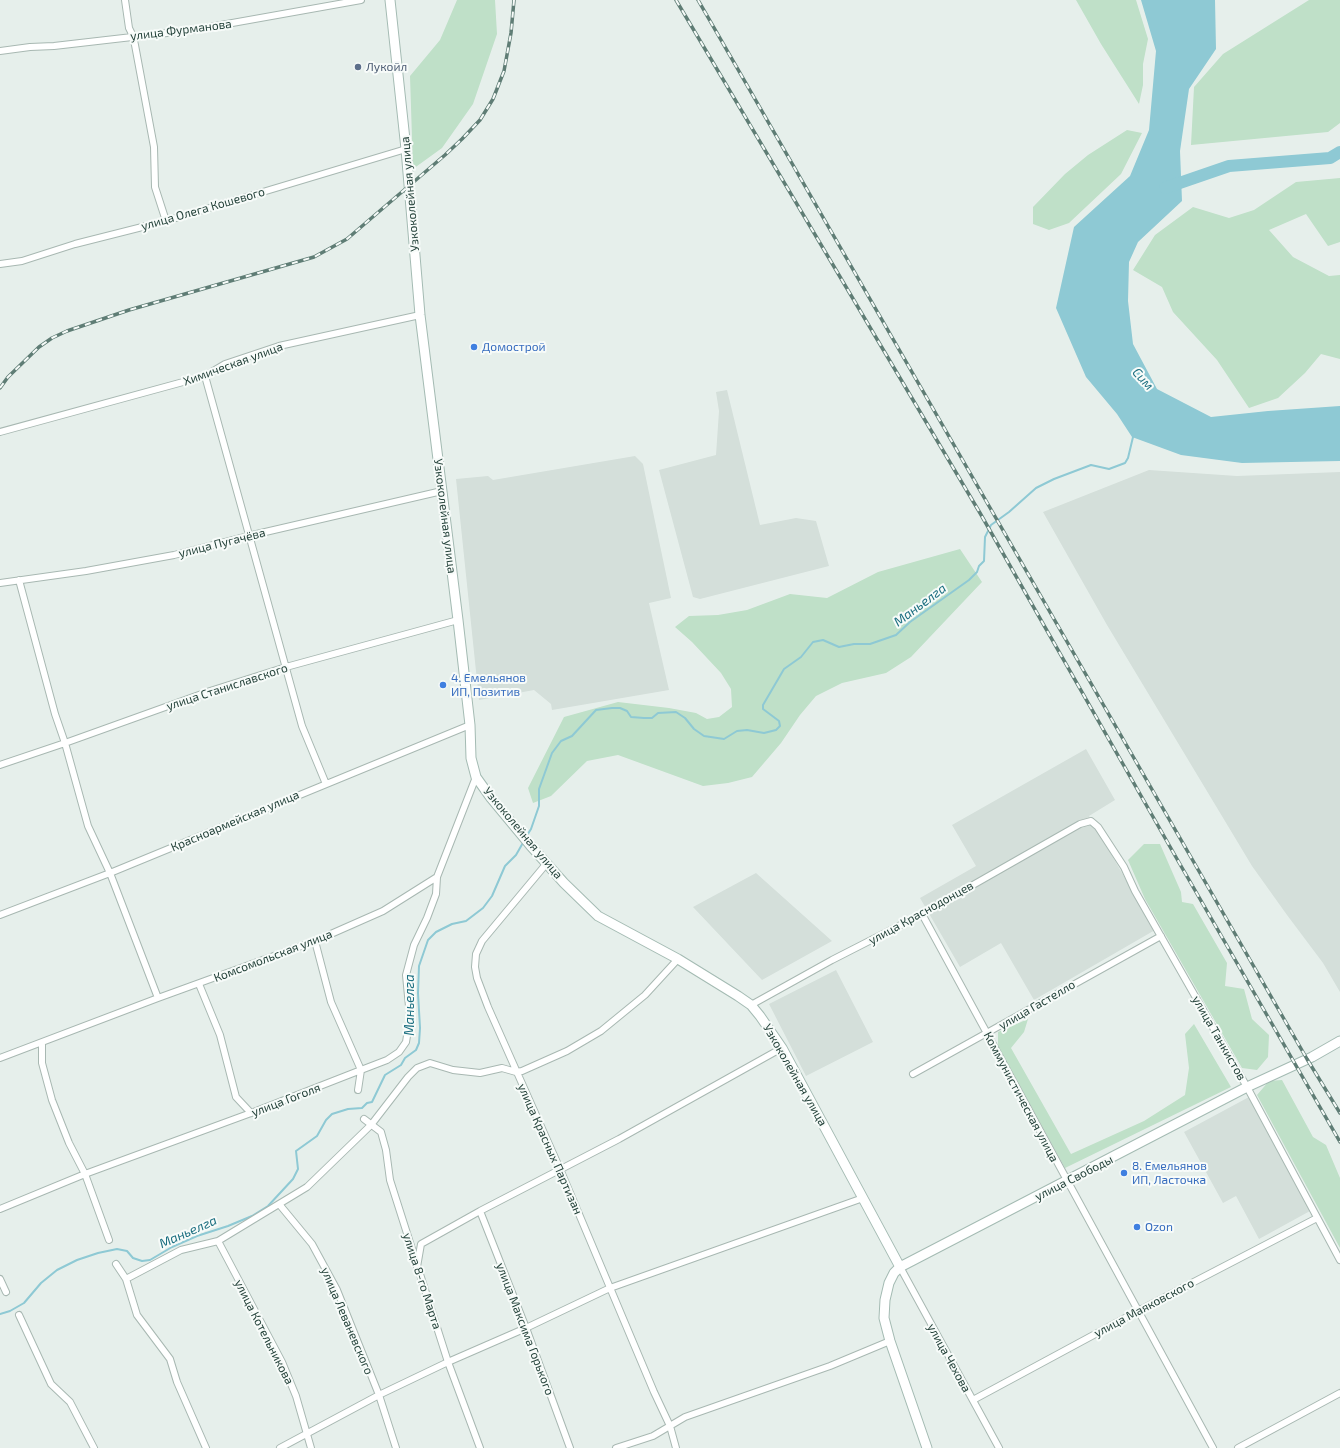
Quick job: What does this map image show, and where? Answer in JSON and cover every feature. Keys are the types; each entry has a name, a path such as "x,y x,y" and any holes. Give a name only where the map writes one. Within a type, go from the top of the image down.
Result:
{"street":[{"path":"125,0 129,28 133,36 154,147 155,187 166,221"},
{"name":"улица Фурманова","path":"0,51 216,27 361,0"},
{"name":"Узкоколейная улица","path":"390,0 406,149 420,315 458,620 470,725 471,758 476,777 491,798 530,845 564,883 598,916 678,959 751,1005 769,1027 782,1048 900,1267"},
{"name":"улица Олега Кошевого","path":"0,264 22,261 75,244 166,221 406,149"},
{"name":"Химическая улица","path":"0,432 205,376 225,364 279,346 420,315"},
{"path":"205,376 248,536 302,726 326,784"},
{"name":"улица Пугачёва","path":"0,583 142,562 248,536 442,492"},
{"path":"19,580 55,714 65,743 88,826 110,873 158,998"},
{"name":"улица Станиславского","path":"0,765 210,691 286,667 458,620"},
{"name":"Красноармейская улица","path":"0,915 110,873 470,725"},
{"path":"437,877 476,777"},
{"name":"улица Краснодонцев","path":"751,1005 832,960 922,914 1080,824 1091,821"},
{"name":"улица Танкистов","path":"1091,821 1098,827 1120,861 1135,891 1247,1088 1340,1260"},
{"name":"улица Красных Партизан","path":"547,863 482,941 476,954 475,967 477,978 516,1072 560,1170 654,1392 670,1426 676,1448"},
{"name":"Комсомольская улица","path":"0,1058 158,998 316,941 383,911 437,877"},
{"name":"улица Гоголя","path":"0,1209 86,1174 251,1113 387,1060 399,1052 406,1042 410,1017 406,976 414,946 436,894 437,877"},
{"name":"Коммунистическая улица","path":"922,914 1213,1448"},
{"name":"улица Гастелло","path":"913,1074 1161,936"},
{"path":"316,941 331,1002 361,1070 358,1090"},
{"path":"126,1279 181,1250 218,1241 307,1187 371,1125 408,1077 417,1068 430,1063 453,1070 480,1073 502,1068 516,1072 522,1071 567,1051 601,1031 645,995 678,959"},
{"path":"198,984 220,1035 236,1097 251,1113"},
{"name":"улица Свободы","path":"900,1267 1247,1088 1312,1057 1340,1041"},
{"path":"42,1043 42,1063 52,1100 69,1143 86,1174 109,1240"},
{"path":"417,1267 421,1244 480,1211 619,1139 782,1048"},
{"name":"улица 8-го Марта","path":"364,1119 381,1132 386,1150 390,1180 417,1267 448,1362 480,1448"},
{"path":"280,1448 379,1395 610,1288 863,1198"},
{"name":"улица Леваневского","path":"280,1204 312,1244 337,1290 379,1395 396,1448"},
{"name":"улица Максима Горького","path":"480,1211 526,1328 570,1448"},
{"name":"улица Маяковского","path":"973,1400 1138,1311 1317,1218"},
{"name":"улица Котельникова","path":"218,1241 282,1362 296,1396 310,1448"},
{"path":"116,1264 126,1279 137,1315 170,1359 177,1382 206,1448"},
{"path":"900,1267 894,1273 889,1283 884,1300 884,1318 890,1341 927,1448"},
{"name":"улица Чехова","path":"900,1267 999,1448"},
{"path":"0,1280 6,1292"},
{"path":"19,1315 51,1384 70,1402 94,1448"},
{"path":"616,1448 653,1436 685,1417 830,1366 890,1341"},
{"path":"1238,1448 1340,1393"}],"shaded area":[{"path":"727,390 760,525 796,518 816,521 829,566 700,599 693,597 659,470 716,455 719,411 716,392"},
{"path":"635,456 643,464 671,598 649,603 669,690 552,710 551,704 534,690 479,700 456,479 488,476 493,480"},
{"path":"1149,470 1237,476 1340,472 1340,992 1323,963 1252,866 1107,625 1043,512"},
{"path":"1086,749 1115,800 1089,816 1155,930 1034,1000 1001,943 960,967 920,898 976,866 952,825"},
{"path":"756,873 832,941 762,980 693,907"},
{"path":"836,970 873,1042 806,1076 769,1004"},
{"path":"1249,1097 1310,1211 1259,1239 1236,1196 1223,1203 1184,1132"}],"green space":[{"path":"457,0 495,0 497,34 473,104 442,148 413,169 410,76 440,40"},
{"path":"1076,0 1136,0 1148,39 1143,64 1143,85 1139,104 1101,44"},
{"path":"1309,0 1340,0 1340,123 1328,132 1191,145 1194,87 1223,54"},
{"path":"1127,130 1142,133 1121,174 1069,223 1049,230 1033,224 1033,207 1065,174 1088,155"},
{"path":"1340,178 1340,242 1328,246 1306,214 1269,230 1293,257 1329,276 1340,275 1340,359 1321,354 1305,373 1278,398 1249,408 1217,360 1173,312 1162,287 1133,270 1155,235 1193,207 1229,218 1254,210 1296,182"},
{"path":"960,549 982,582 911,657 886,673 842,683 816,696 800,715 781,743 752,777 728,783 703,786 618,755 587,761 551,796 533,803 528,788 564,717 618,702 696,713 707,719 719,717 732,707 731,689 721,673 692,642 675,627 689,616 718,615 747,610 790,594 827,598 878,572"},
{"path":"1144,844 1160,844 1181,892 1182,902 1193,904 1227,963 1225,986 1244,989 1252,1019 1269,1035 1268,1057 1257,1070 1242,1068 1145,899 1128,860"},
{"path":"1028,1019 1024,1032 1011,1048 1071,1154 1144,1121 1185,1095 1189,1068 1185,1034 1194,1024 1231,1087 1065,1168 998,1046 998,1032"},
{"path":"1282,1080 1313,1137 1326,1145 1340,1178 1340,1248 1257,1095 1269,1081"}],"water":[{"path":"1141,0 1215,0 1216,49 1189,89 1180,151 1182,201 1138,242 1129,262 1128,301 1133,344 1157,389 1211,417 1340,406 1340,461 1242,463 1181,455 1132,437 1117,414 1086,377 1056,308 1074,227 1130,176 1149,130 1156,51"}],"waterway":[{"name":"Сим","path":"1165,188 1229,166 1330,158 1340,152"},
{"name":"Маньелга","path":"526,837 531,829 539,806 539,789 552,753 561,741 572,736 596,710 620,708 627,711 631,717 644,718 652,718 658,713 676,712 685,718 694,729 704,736 724,739 737,731 747,730 764,733 776,730 780,726 779,721 763,709 763,705 784,669 801,657 813,642 823,640 839,647 854,644 870,644 896,635 910,622 969,580 977,572 979,566 984,561 985,537 991,525 1009,512 1036,488 1054,479 1091,465 1109,469 1125,463 1128,458 1133,437"},
{"name":"Маньелга","path":"0,1314 10,1311 24,1303 41,1283 57,1270 77,1260 117,1249 127,1251 133,1258 142,1261 150,1260 172,1247 197,1236 252,1216 268,1206 293,1179 298,1169 296,1151 317,1136 326,1120 332,1114 348,1109 362,1108 367,1103 372,1102 385,1075 401,1065 405,1058 416,1050 419,1043 420,1028 418,993 419,966 428,940 436,932 452,924 466,921 483,908 492,896 505,866 516,855 524,841"}],"railway":[{"path":"0,388 8,377 39,347 52,338 67,331 129,310 314,257 347,239 445,155 480,120 493,99 504,71 511,33 514,0"},
{"path":"676,0 980,513 1340,1142"},
{"path":"698,0 1307,1059 1340,1113"}],"place":[{"name":"Лукойл","path":"358,67"},
{"name":"Домострой","path":"474,347"},
{"name":"4. Емельянов ИП, Позитив","path":"443,685"},
{"name":"8. Емельянов ИП, Ласточка","path":"1124,1173"},
{"name":"Ozon","path":"1137,1227"}]}
